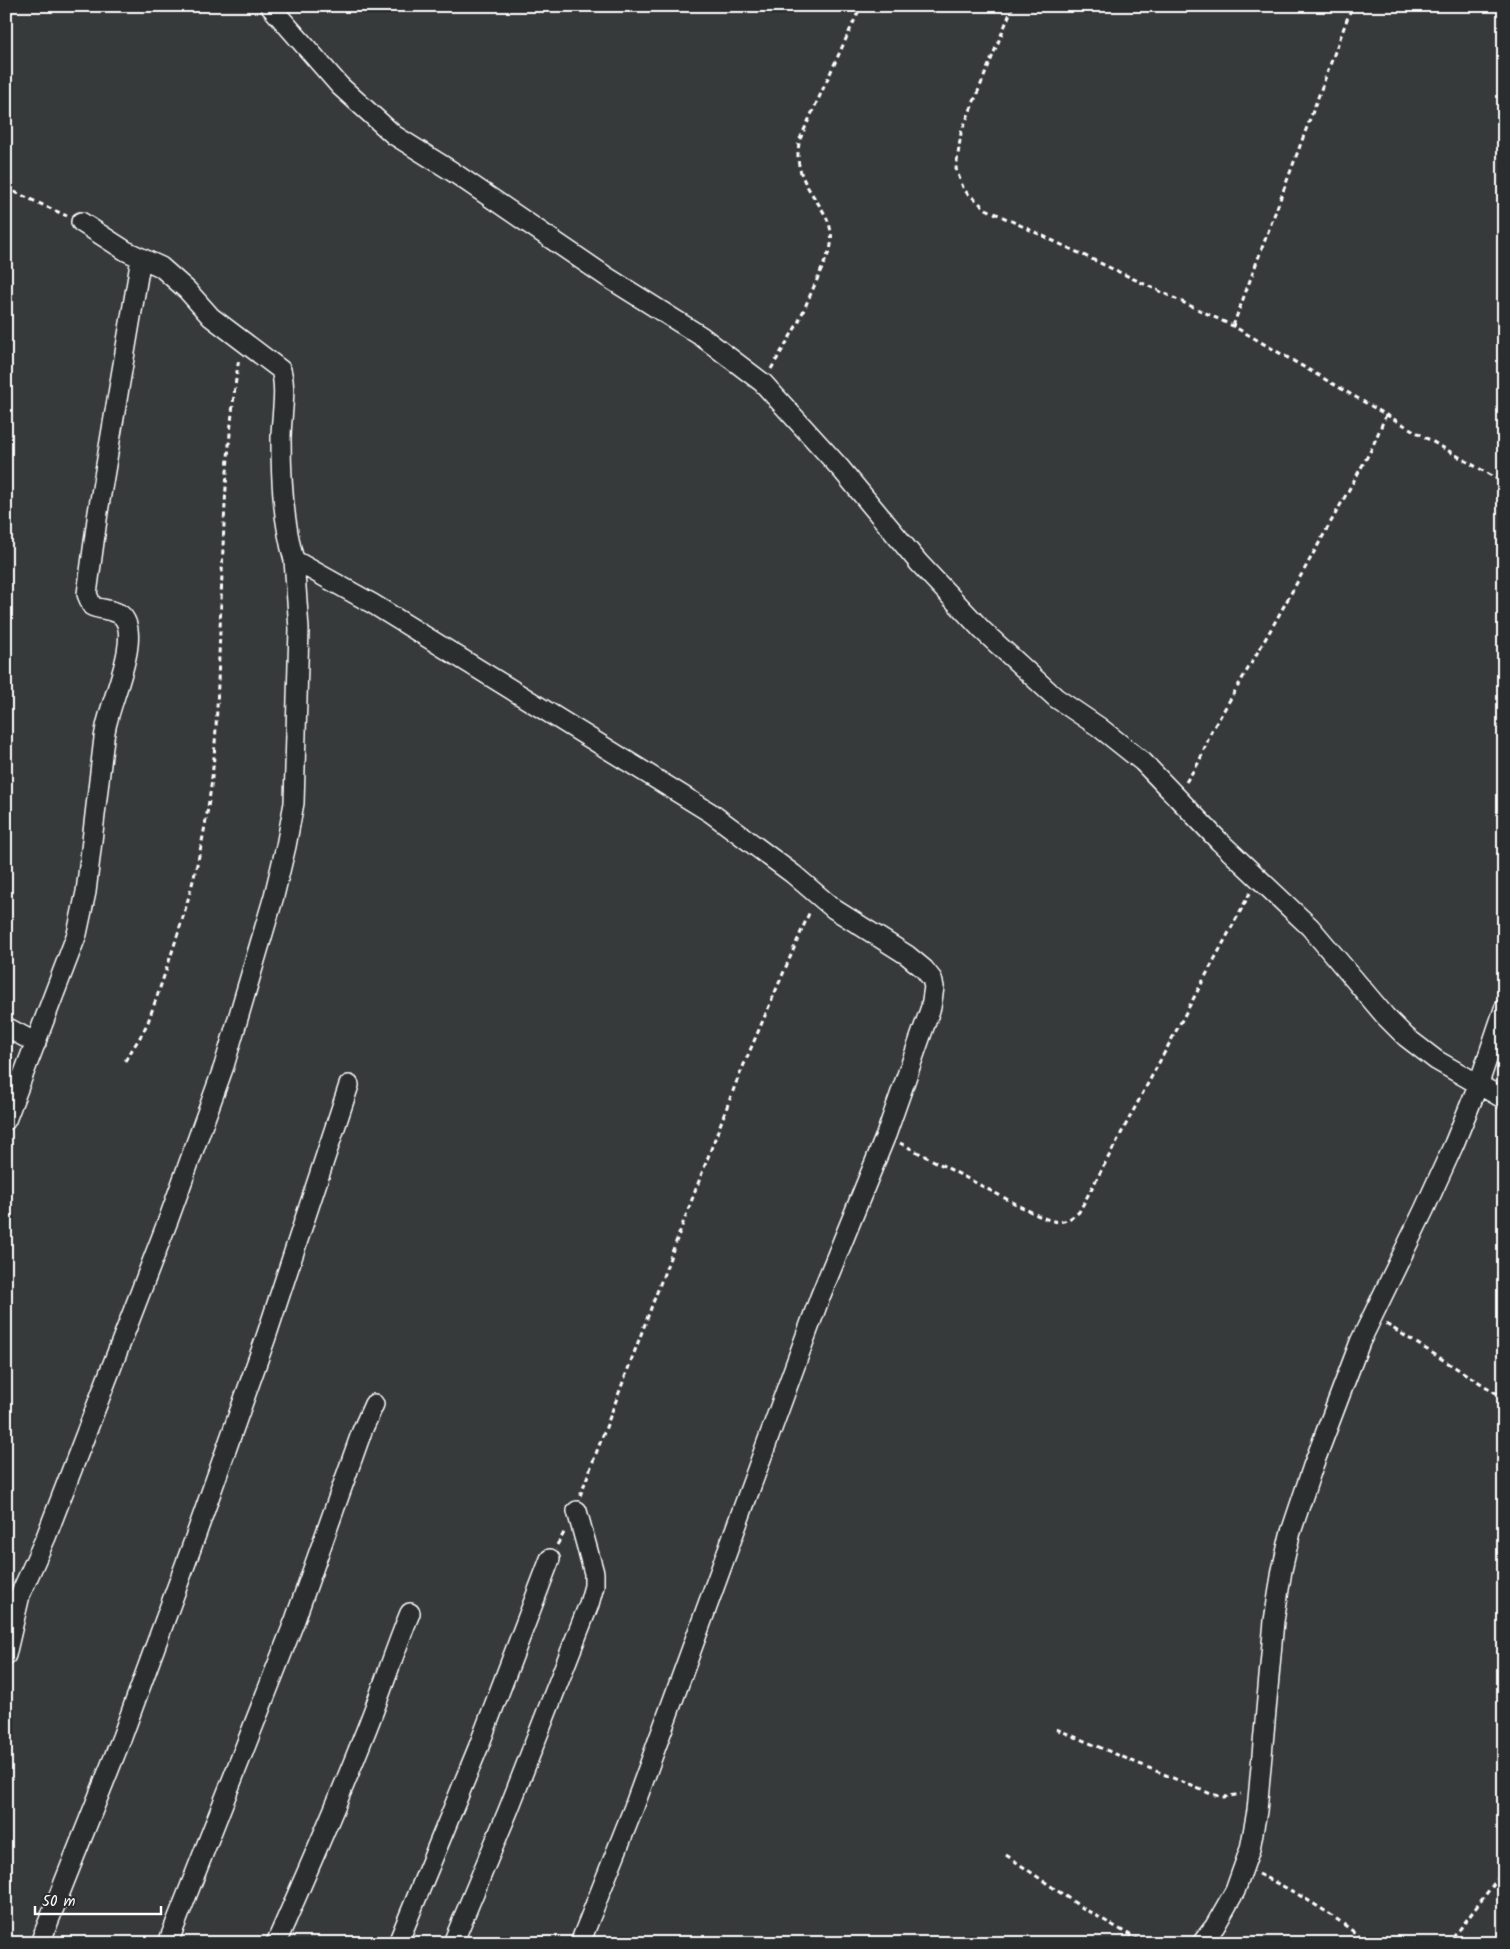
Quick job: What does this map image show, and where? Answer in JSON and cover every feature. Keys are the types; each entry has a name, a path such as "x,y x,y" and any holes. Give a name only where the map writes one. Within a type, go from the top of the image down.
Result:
{"street":[{"path":"270,6 340,86 394,135 450,170 599,272 701,336 763,383 847,476 919,563 982,630 1056,698 1098,727 1143,762 1219,841 1310,927 1386,1017 1406,1037 1436,1060 1504,1099"},
{"path":"6,1655 20,1595 46,1537 224,1066 274,896 286,846 294,795 299,629 294,560 288,539 284,503 281,440 284,384 282,376 277,366 210,317 187,290 161,267 126,251 80,222"},
{"path":"6,1120 36,1043 56,984 72,948 83,909 104,738 108,718 127,656 128,631 126,622 116,612 92,606 87,594 98,512 141,258"},
{"path":"294,560 373,604 711,813 773,858 852,921 907,955 924,969 932,979 934,996 931,1007 886,1135 820,1297 634,1807 580,1943"},
{"path":"1202,1943 1215,1926 1235,1891 1250,1849 1259,1790 1274,1621 1290,1535 1313,1466 1360,1342 1424,1210 1479,1083 1504,1009"},
{"path":"6,1027 36,1043"},
{"path":"40,1943 122,1737 185,1564 266,1337 349,1085"},
{"path":"168,1943 295,1620 362,1431 374,1404"},
{"path":"453,1943 508,1811 589,1604 594,1586 594,1573 577,1511"},
{"path":"398,1943 478,1748 550,1559"},
{"path":"276,1943 363,1739 410,1613"}],"path":[{"path":"763,383 798,323 830,250 832,232 829,221 804,181 797,160 798,150 800,138 861,6"},
{"path":"1013,6 961,133 956,169 964,190 986,209 1233,326 1504,483"},
{"path":"1233,326 1352,6"},
{"path":"6,188 80,222"},
{"path":"125,1061 148,1022 184,916 194,878 208,806 216,722 226,486 241,340"},
{"path":"1177,798 1199,762 1220,717 1266,639 1371,450 1386,415"},
{"path":"886,1135 1037,1215 1060,1223 1069,1220 1079,1212 1258,877"},
{"path":"550,1559 577,1511 578,1502 614,1402 736,1083 817,894"},
{"path":"1372,1316 1504,1398"},
{"path":"1056,1729 1217,1796 1224,1798 1259,1790"},
{"path":"1006,1855 1081,1907 1144,1943"},
{"path":"1244,1867 1325,1911 1348,1926 1367,1943"},
{"path":"1446,1943 1460,1929 1504,1870"}]}
